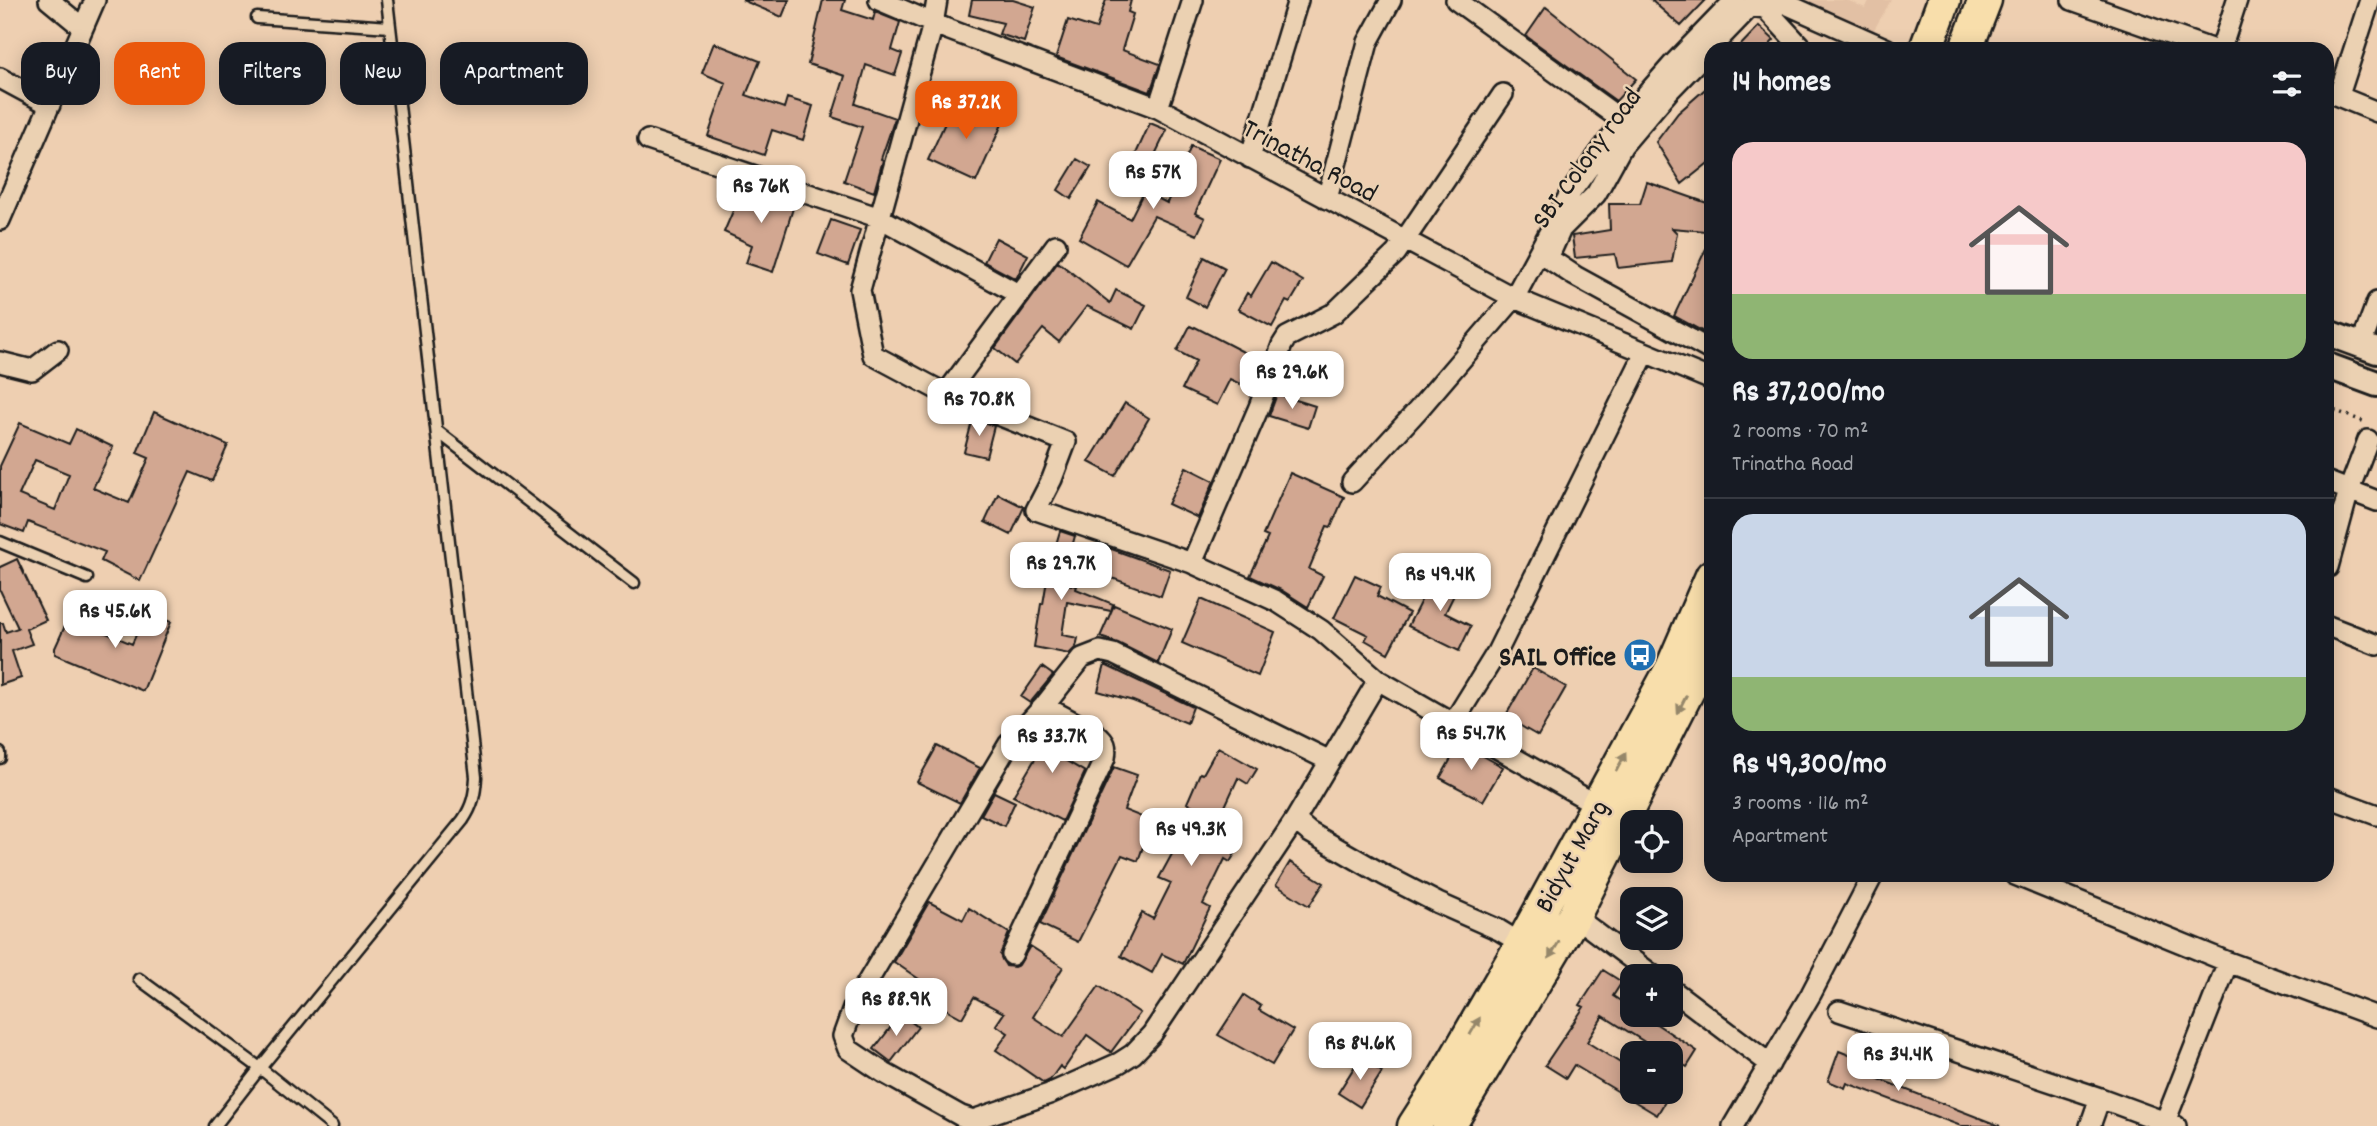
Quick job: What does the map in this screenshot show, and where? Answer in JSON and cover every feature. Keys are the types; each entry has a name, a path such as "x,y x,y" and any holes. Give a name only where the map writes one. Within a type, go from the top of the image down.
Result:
{"main road":[{"path":"1929,42 1944,0"},
{"path":"1969,42 1985,0"},
{"name":"Bidyut Marg","path":"1414,1126 1522,944 1598,805 1672,668 1704,594"},
{"name":"Bidyut Marg","path":"1449,1126 1574,916 1704,668"}],"street":[{"path":"49,0 83,28"},
{"path":"77,42 95,0"},
{"name":"Trinatha Road","path":"878,0 933,24 1158,108 1514,298 1704,377"},
{"path":"937,0 933,24 860,290 873,355 946,394 1066,442 1052,479 1036,510 1192,563 1276,601 1321,630 1378,680 1598,805"},
{"path":"1158,108 1193,0"},
{"path":"1250,158 1298,0"},
{"path":"1327,199 1368,42 1391,0"},
{"path":"1455,0 1623,121"},
{"path":"1352,482 1514,298 1571,192 1623,121 1735,0"},
{"path":"1777,0 1871,42"},
{"path":"2072,0 2112,6 2195,42"},
{"path":"2223,42 2237,0"},
{"path":"2334,90 2370,0"},
{"name":"SBI Colony road","path":"1716,42 1751,6 1765,8 1796,42"},
{"name":"SBI Colony road","path":"1704,55 1623,145 1596,194 1561,229 1548,258 1575,276 1704,347"},
{"path":"0,78 21,89"},
{"path":"2334,93 2377,112"},
{"path":"1192,563 1287,337 1334,313 1389,261 1503,94"},
{"path":"0,219 50,105"},
{"path":"648,140 880,218 1020,295"},
{"path":"946,394 1056,245"},
{"path":"2334,335 2369,348 2377,302"},
{"path":"0,362 32,370 58,350"},
{"path":"1454,723 1497,652 1644,353"},
{"path":"2334,368 2377,384"},
{"path":"2334,545 2368,431"},
{"path":"2334,484 2377,501"},
{"path":"2334,628 2377,645"},
{"path":"1330,761 1112,654 1100,651 1082,658 1008,746 855,1003 843,1037 848,1049 906,1086 973,1120 1049,1094 1119,1063 1133,1054 1152,1034 1294,820 1330,761 1378,680"},
{"path":"1012,955 1105,758 1107,747 1104,740 1096,734 1044,706"},
{"path":"2334,799 2377,815"},
{"path":"1294,820 1384,875 1499,930 1522,944"},
{"path":"1737,1124 1811,994 1869,882"},
{"path":"2032,882 2228,962 2377,1017"},
{"path":"1574,916 1638,964"},
{"path":"1839,1011 2171,1124 2228,962"},
{"path":"1683,998 1770,1064"},
{"path":"2090,1126 2100,1098"}],"lane":[{"path":"215,1126 463,820 475,796 476,777 387,0"},
{"path":"257,18 390,27"},
{"path":"437,431 634,583"},
{"path":"0,542 87,578"},
{"path":"139,979 260,1068 332,1126"}],"path":[{"path":"2334,411 2368,431"}],"shaded area":[{"path":"1793,0 1847,0 1865,8 1870,0 1891,0 1871,35"}],"building":[{"path":"742,0 789,0 782,17"},
{"path":"823,0 845,0 842,10 873,20 875,12 900,22 892,50 902,54 895,75 866,65 855,104 895,118 881,159 883,160 874,192 844,181 862,127 832,117 845,76 808,64"},
{"path":"972,0 1013,0 1035,7 1024,42 999,34 1003,23 969,15"},
{"path":"1106,0 1131,0 1128,12 1133,14 1122,50 1160,64 1150,92 1056,57 1068,20 1096,29"},
{"path":"1651,0 1706,0 1681,26"},
{"path":"1546,7 1636,79 1616,101 1526,36"},
{"path":"1759,26 1774,40 1772,42 1744,42"},
{"path":"714,43 760,61 746,95 784,108 787,98 813,106 803,140 772,130 764,155 708,136 726,83 702,73"},
{"path":"1704,90 1704,166 1682,184 1656,142 1678,113"},
{"path":"955,101 1003,122 976,182 928,160"},
{"path":"1150,123 1167,130 1150,165 1134,158"},
{"path":"1191,146 1220,159 1195,213 1205,218 1197,235 1154,216 1126,265 1079,238 1098,202 1130,219 1144,191 1167,203"},
{"path":"1077,159 1091,167 1071,199 1058,190"},
{"path":"1647,182 1704,202 1704,231 1672,228 1677,233 1672,262 1618,268 1615,254 1575,258 1572,236 1610,230 1609,204 1640,204"},
{"path":"744,185 795,202 773,272 746,263 752,245 724,232"},
{"path":"831,220 860,230 848,265 818,254"},
{"path":"996,238 1028,255 1016,279 984,262"},
{"path":"1704,253 1704,332 1674,316"},
{"path":"1204,257 1225,268 1205,307 1186,297"},
{"path":"1058,262 1110,303 1116,290 1146,305 1134,329 1087,306 1059,342 1043,329 1015,364 995,348"},
{"path":"1271,262 1303,281 1290,303 1286,301 1272,327 1238,309 1247,293 1251,296"},
{"path":"1190,326 1255,358 1240,384 1230,379 1217,405 1182,389 1196,361 1177,351"},
{"path":"1277,394 1315,406 1308,428 1269,416"},
{"path":"1125,403 1149,418 1115,476 1089,462"},
{"path":"154,412 228,445 212,481 190,472 140,581 101,561 105,552 28,522 24,533 0,524 0,466 20,423 69,444 76,429 113,447 93,488 129,503 149,458 137,453","holes":["35,460 69,474 55,510 19,495"]},
{"path":"973,418 994,426 986,457 964,452"},
{"path":"1186,467 1214,481 1198,518 1168,504"},
{"path":"1290,473 1344,497 1331,527 1327,526 1309,569 1323,576 1308,607 1281,590 1250,576 1268,537 1263,535"},
{"path":"998,494 1024,507 1011,535 985,522"},
{"path":"1060,531 1075,536 1062,583 1077,586 1076,589 1113,604 1111,611 1067,602 1062,635 1078,638 1076,647 1069,654 1034,647 1049,568"},
{"path":"1106,547 1170,570 1161,596 1098,573"},
{"path":"17,559 46,620 26,629 32,644 12,651 21,678 0,685 0,623 3,623 6,632 18,628 0,590 0,567"},
{"path":"1437,569 1461,581 1445,613 1471,626 1459,651 1408,626"},
{"path":"1355,575 1381,587 1377,596 1409,613 1388,653 1365,640 1368,635 1334,618"},
{"path":"1201,599 1275,632 1258,676 1182,643"},
{"path":"1114,605 1172,629 1158,663 1100,637"},
{"path":"146,612 171,622 143,691 55,654 55,648 69,617 132,644"},
{"path":"1105,665 1193,707 1187,723 1133,701 1098,691"},
{"path":"1042,667 1053,675 1030,703 1021,697"},
{"path":"1533,668 1566,687 1538,736 1505,717"},
{"path":"1049,722 1076,737 1065,760 1085,772 1062,821 1013,796 1045,742 1040,739"},
{"path":"1460,743 1503,767 1483,801 1440,778"},
{"path":"937,746 980,768 960,803 917,782"},
{"path":"1218,747 1257,769 1248,784 1238,778 1216,826 1242,842 1230,862 1225,859 1203,904 1210,908 1183,964 1162,954 1152,973 1121,956 1142,913 1153,919 1171,883 1159,878 1197,808 1187,803 1200,773 1203,774"},
{"path":"1114,767 1137,775 1124,810 1152,821 1138,861 1122,855 1078,942 1040,924"},
{"path":"994,792 1015,802 1004,826 981,815"},
{"path":"1290,862 1324,883 1309,906 1276,885"},
{"path":"929,902 963,920 969,908 1009,933 1000,955 1006,966 1019,965 1030,946 1063,967 1033,1017 1063,1037 1099,986 1140,1013 1111,1052 1087,1035 1064,1069 1060,1066 1050,1080 1044,1083 996,1050 1008,1033 996,1025 1004,1013 974,997 962,1018 926,998 932,988 894,962"},
{"path":"1603,970 1620,981 1613,996 1620,1001 1620,1027 1603,1016 1587,1042 1620,1063 1620,1093 1574,1065 1566,1078 1545,1065 1584,1007 1580,1005"},
{"path":"1244,995 1261,1006 1259,1010 1293,1030 1272,1065 1218,1035"},
{"path":"901,1014 918,1027 891,1062 874,1049"},
{"path":"1621,1027 1661,1027 1682,1041 1643,1041"},
{"path":"1683,1042 1697,1051 1687,1067 1683,1065"},
{"path":"1839,1051 1857,1058 1853,1069 2000,1126 1961,1126 1847,1083 1845,1088 1828,1081"},
{"path":"1360,1058 1382,1072 1360,1107 1338,1093"},
{"path":"1639,1104 1664,1104 1657,1115"}],"place":[{"name":"SAIL Office","path":"1640,655"}]}
